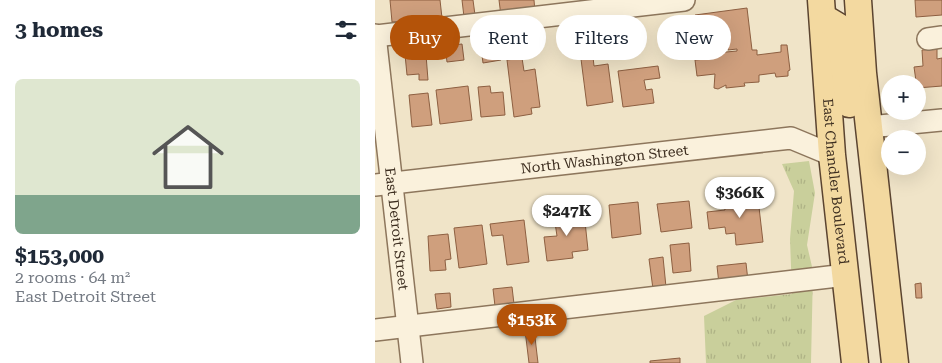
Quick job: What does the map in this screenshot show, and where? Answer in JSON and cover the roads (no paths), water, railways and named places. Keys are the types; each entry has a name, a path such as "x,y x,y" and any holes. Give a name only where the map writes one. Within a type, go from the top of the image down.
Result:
{"main road":[{"path":"858,0 869,126 895,363"},
{"path":"821,8 839,28 852,113 859,124 869,126"},
{"name":"East Chandler Boulevard","path":"821,8 831,155 855,363"}],"street":[{"path":"375,36 684,0"},
{"name":"East Detroit Street","path":"375,36 383,184 408,326 412,363"},
{"path":"869,126 942,120"},
{"name":"North Washington Street","path":"383,184 791,138 831,155"},
{"path":"375,330 846,275"}]}
